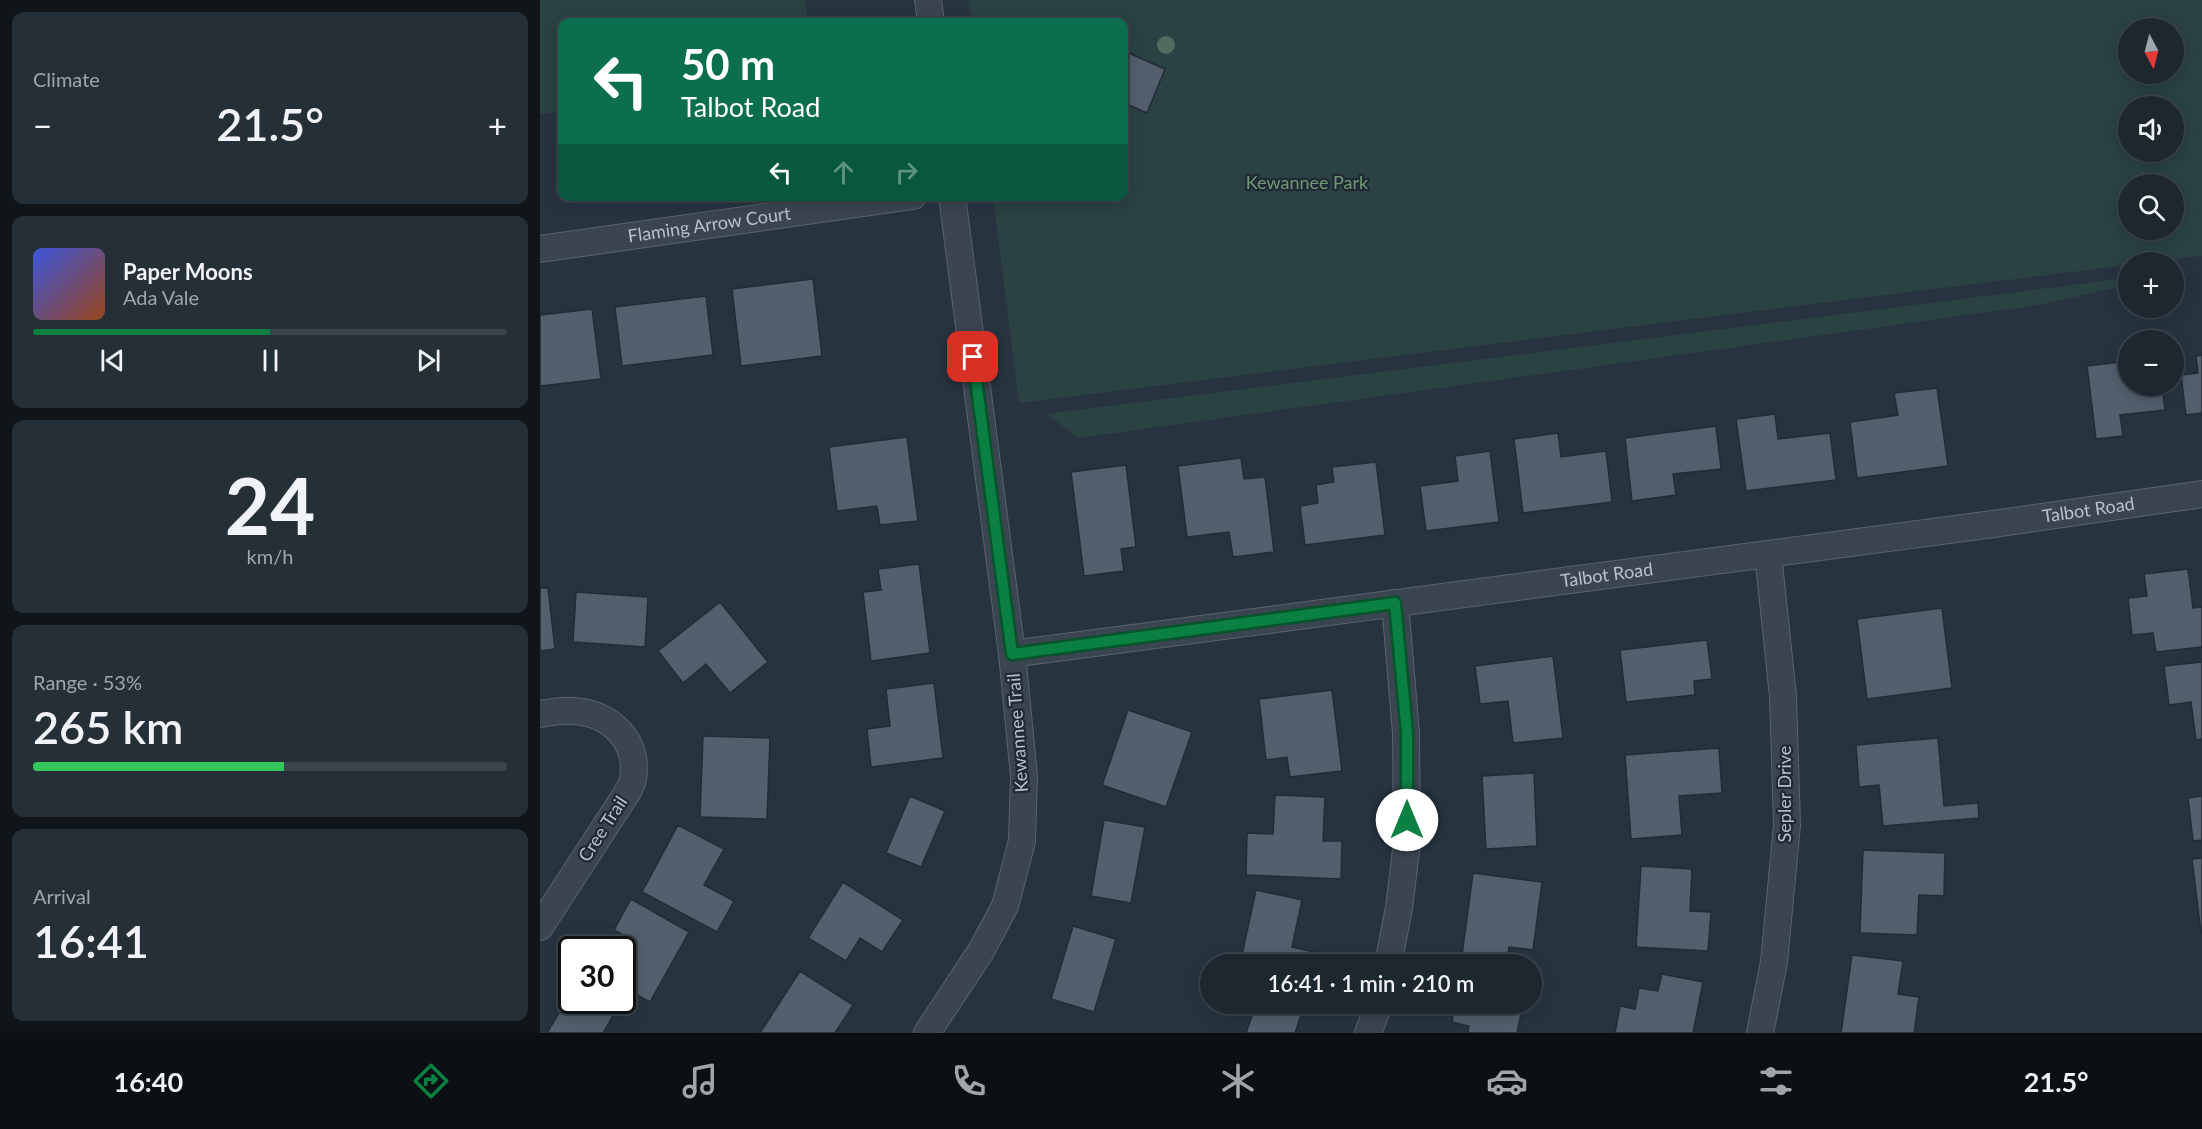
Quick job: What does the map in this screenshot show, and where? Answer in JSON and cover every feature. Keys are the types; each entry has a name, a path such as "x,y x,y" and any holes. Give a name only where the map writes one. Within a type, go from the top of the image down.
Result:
{"street":[{"path":"928,0 930,18"},
{"name":"Flaming Arrow Court","path":"540,249 878,201"},
{"name":"Kewannee Trail","path":"927,1033 981,951 1005,906 1022,842 1024,776 1012,654 953,201"},
{"name":"Talbot Road","path":"1012,654 1986,525 2202,494"},
{"name":"Sepler Drive","path":"1760,1033 1774,962 1787,825 1783,696 1768,554"},
{"path":"1390,954 1399,908 1407,842 1407,733 1395,603"},
{"name":"Cree Trail","path":"540,714 573,711 594,715 615,725 625,737 632,757 633,780 540,927"},
{"path":"1368,1033 1375,1014"}],"green space":[{"path":"540,0 805,0 807,18 558,18 558,112 540,114"},
{"name":"Kewannee Park","path":"968,0 2202,0 2202,256 2184,258 2184,252 2118,252 2118,266 1019,403 994,201 1128,201 1128,18 970,18"},
{"path":"2118,279 2118,287 2040,305 1079,438 1046,414"}],"building":[{"path":"1128,53 1165,69 1147,113 1128,105"},
{"path":"813,279 822,356 741,366 732,289"},
{"path":"706,296 713,355 622,366 615,307"},
{"path":"592,309 601,379 540,386 540,315"},
{"path":"2202,355 2202,413 2186,415 2184,375 2198,373 2196,356"},
{"path":"2118,362 2118,396 2163,396 2165,410 2120,415 2123,436 2096,439 2087,366"},
{"path":"1937,388 1948,466 1857,478 1850,422 1898,415 1894,393"},
{"path":"1775,414 1778,439 1830,433 1836,480 1746,491 1736,419"},
{"path":"1716,426 1721,469 1673,474 1676,495 1632,501 1625,438"},
{"path":"1558,433 1561,457 1606,451 1612,502 1523,513 1514,439"},
{"path":"907,437 918,521 880,525 877,506 837,511 829,447"},
{"path":"1490,451 1499,522 1426,531 1420,486 1458,481 1455,456"},
{"path":"1241,458 1244,479 1265,477 1274,552 1233,557 1229,532 1187,537 1178,466"},
{"path":"1376,462 1385,535 1305,545 1300,506 1318,503 1316,485 1334,482 1332,467"},
{"path":"1126,465 1136,547 1121,549 1124,571 1084,576 1071,472"},
{"path":"919,564 930,653 871,661 863,592 881,590 878,569"},
{"path":"2188,569 2193,608 2202,607 2202,647 2156,652 2153,633 2132,635 2128,598 2147,596 2144,574"},
{"path":"540,588 548,588 555,649 540,651"},
{"path":"576,592 648,597 645,647 573,642"},
{"path":"720,602 768,662 730,693 706,664 683,683 658,651"},
{"path":"1942,608 1952,688 1867,699 1857,619"},
{"path":"1707,640 1712,679 1694,681 1695,695 1626,702 1620,650"},
{"path":"1553,656 1563,738 1513,743 1508,701 1480,704 1475,666"},
{"path":"2202,662 2202,739 2196,740 2191,702 2169,705 2164,666"},
{"path":"934,683 943,758 871,767 867,729 890,726 886,689"},
{"path":"1332,690 1342,771 1290,777 1287,757 1266,760 1259,699"},
{"path":"1128,710 1192,732 1166,807 1102,785"},
{"path":"703,736 770,738 767,819 700,817"},
{"path":"1938,738 1944,806 1978,803 1979,818 1883,826 1879,785 1859,787 1856,745"},
{"path":"1719,748 1722,793 1679,796 1682,835 1631,839 1625,755"},
{"path":"1534,773 1537,846 1486,849 1482,776"},
{"path":"1275,795 1325,797 1323,841 1342,841 1341,879 1246,875 1247,833 1273,834"},
{"path":"910,796 945,811 921,867 886,853"},
{"path":"2202,796 2202,840 2193,841 2188,798"},
{"path":"1104,820 1145,827 1131,903 1091,896"},
{"path":"678,825 724,849 704,885 734,901 717,932 642,892"},
{"path":"1863,850 1945,853 1944,896 1919,895 1917,935 1860,933"},
{"path":"2202,858 2202,933 2201,933 2192,859"},
{"path":"1641,866 1692,869 1690,911 1711,912 1708,951 1636,947"},
{"path":"1473,873 1542,882 1533,950 1509,947 1508,954 1462,954"},
{"path":"843,882 903,920 882,952 860,938 846,961 808,938"},
{"path":"1256,890 1302,900 1292,947 1322,954 1242,954"},
{"path":"631,899 689,932 650,1002 636,994 636,936 625,936 614,930"},
{"path":"1073,926 1116,939 1094,1012 1051,999"},
{"path":"1852,955 1903,961 1898,994 1919,997 1914,1033 1841,1033"},
{"path":"800,971 853,1005 835,1033 760,1033"},
{"path":"1662,974 1703,982 1693,1033 1615,1033 1620,1006 1635,1009 1639,988 1658,991"},
{"path":"558,1014 614,1014 603,1033 547,1033"},
{"path":"1253,1014 1301,1014 1295,1033 1246,1033"},
{"path":"1453,1014 1521,1014 1517,1033 1468,1033 1469,1026 1452,1022"}],"route":[{"path":"973,357 1012,654 1395,603 1407,733 1407,820"}]}
